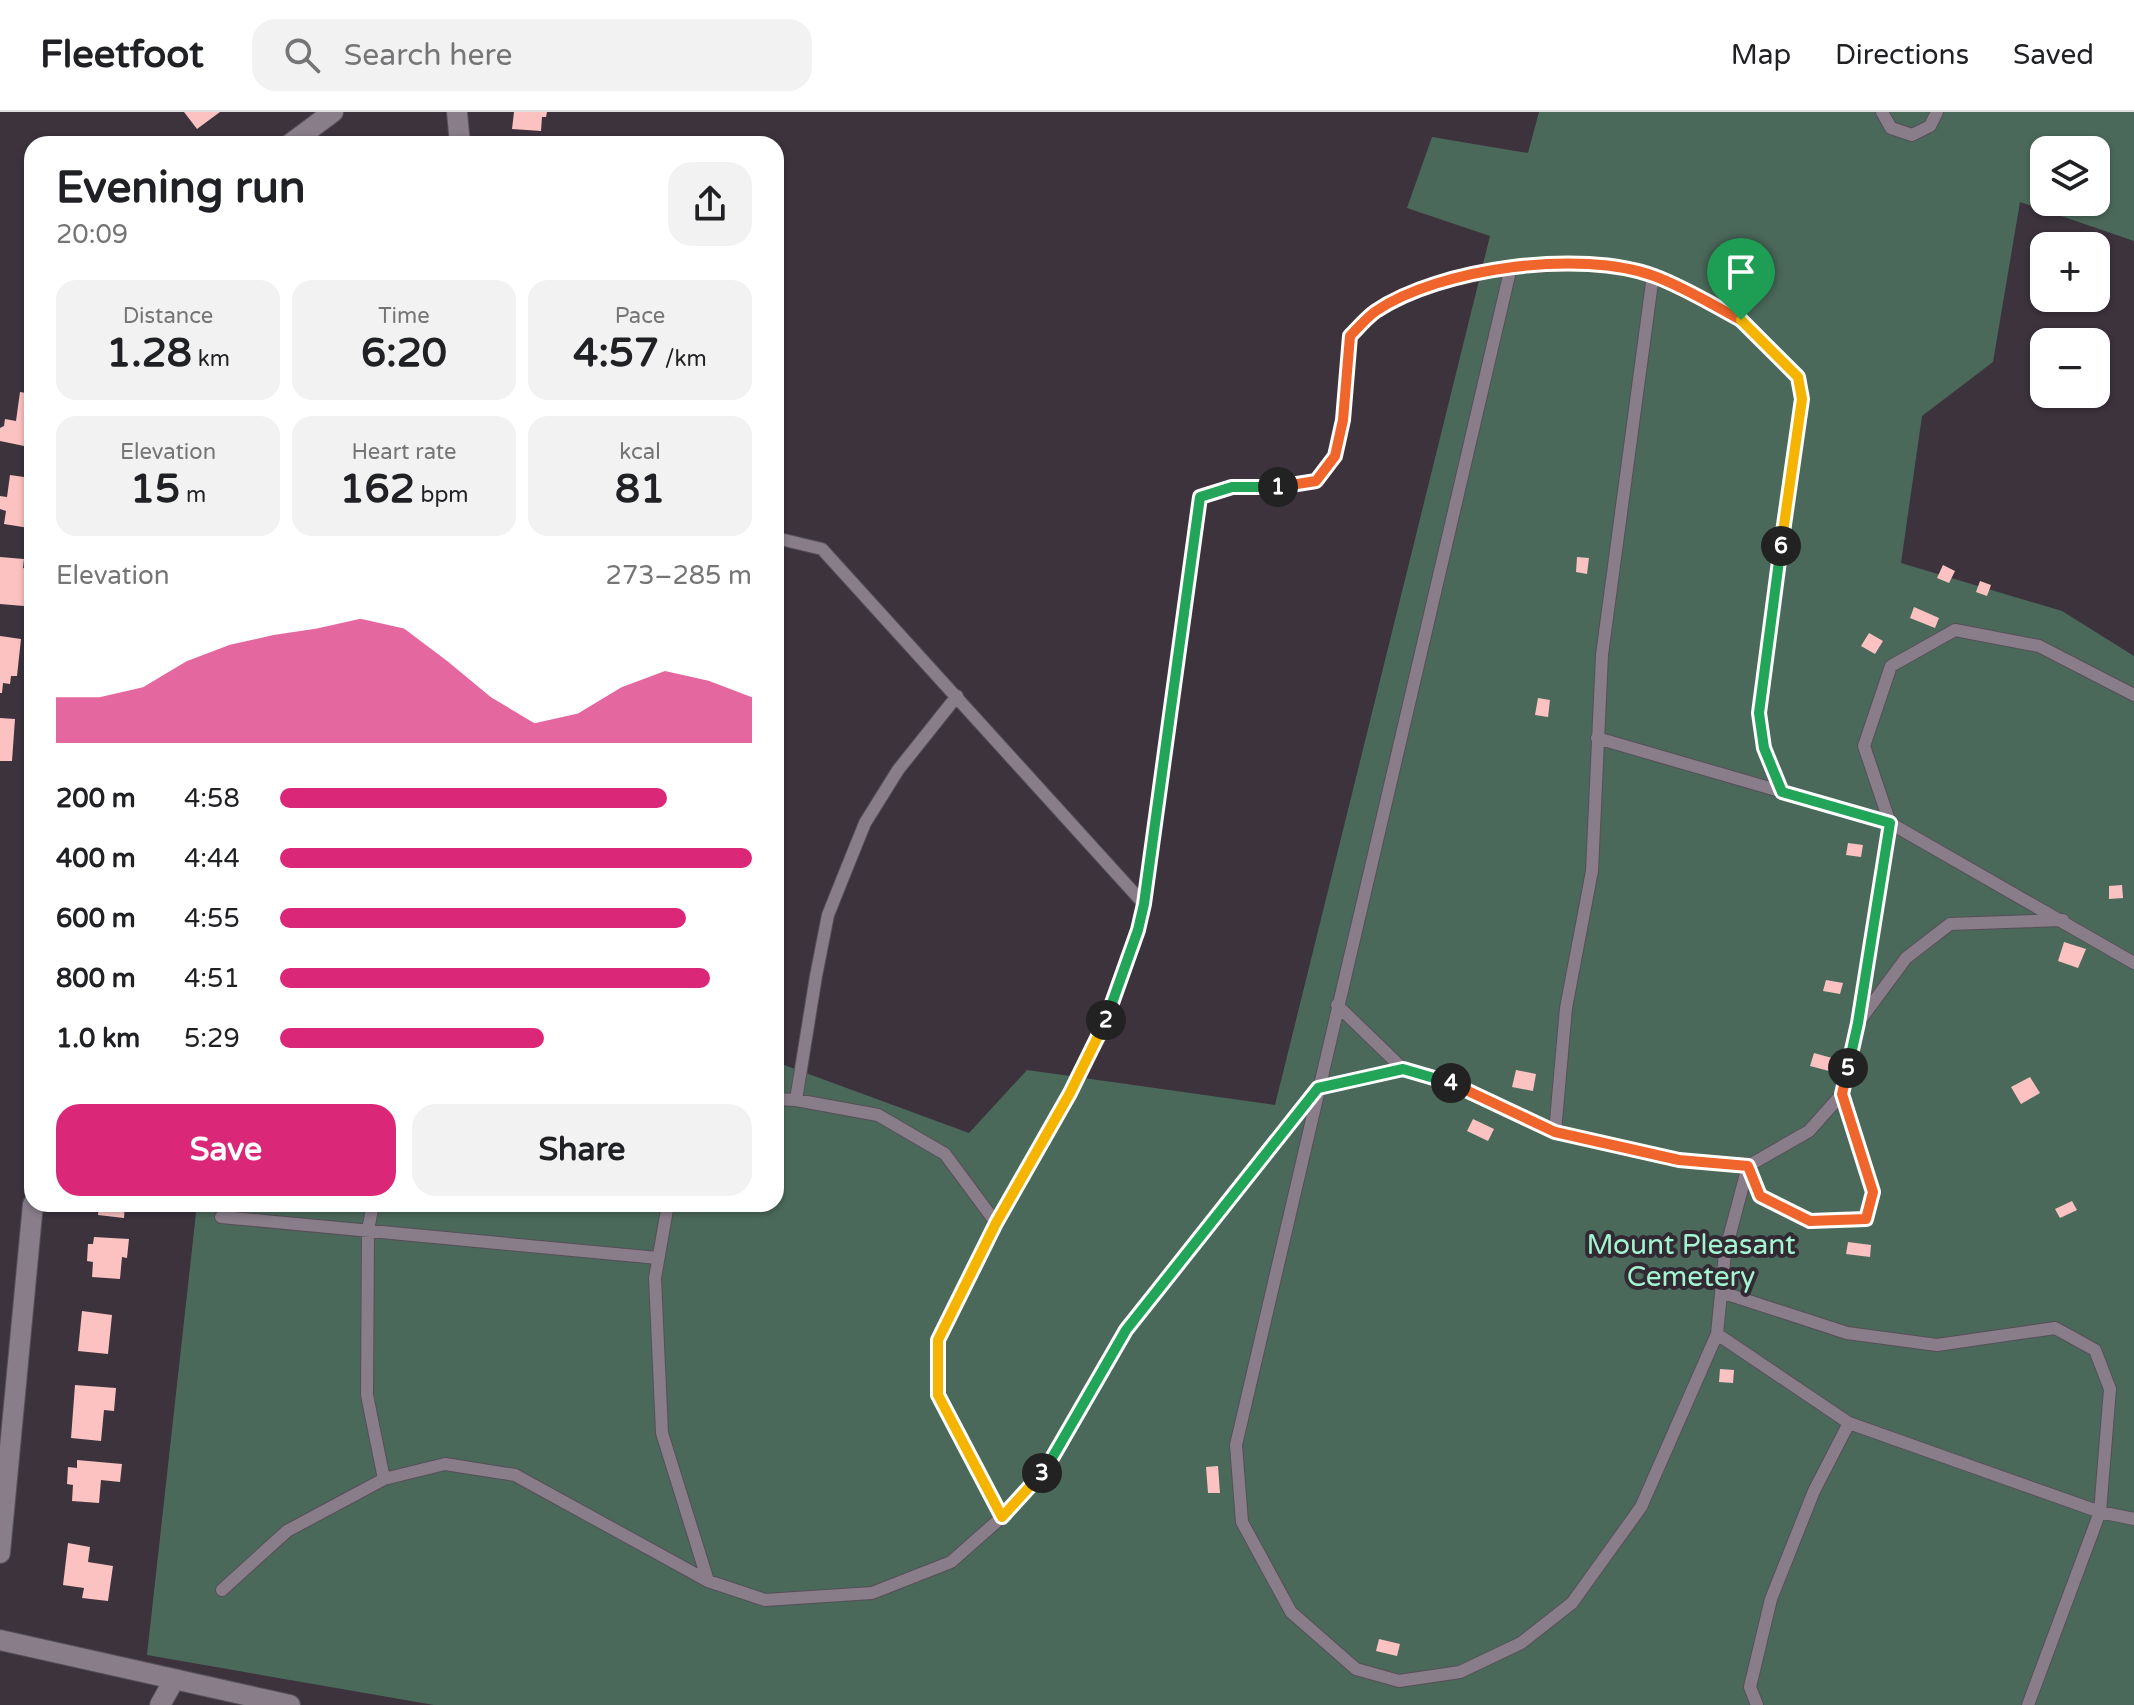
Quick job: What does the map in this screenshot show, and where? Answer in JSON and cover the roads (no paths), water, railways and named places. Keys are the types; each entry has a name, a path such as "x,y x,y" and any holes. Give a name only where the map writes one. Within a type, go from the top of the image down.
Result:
{"street":[{"path":"301,136 333,112"},
{"path":"441,112 459,127"},
{"path":"0,1553 32,1212"},
{"path":"0,1640 290,1705"},
{"path":"160,1705 174,1680"}],"lane":[{"path":"1882,112 1891,128 1912,135 1930,126 1937,112"},
{"path":"1002,1517 938,1395 938,1340 996,1223 1103,1031 1138,930 1200,497 1232,487 1284,487 1316,481 1335,456 1343,420 1350,336 1375,311 1448,280 1511,267 1598,263 1653,275 1741,320 1798,377 1802,399 1759,713 1764,748 1782,792"},
{"path":"1511,267 1236,1445 1242,1522 1291,1612 1356,1669 1399,1681 1460,1672 1521,1643 1572,1603 1641,1507 1717,1334 1725,1253 1748,1166"},
{"path":"1555,1132 1566,1008 1592,871 1602,655 1653,275"},
{"path":"784,540 822,549 1144,904"},
{"path":"1337,1005 1403,1069 1448,1082 1555,1132 1679,1160 1748,1166 1809,1131 1842,1094 1858,1023 1890,823 1864,746 1891,666 1955,630 2039,646 2134,695"},
{"path":"796,1100 828,915 855,847 865,823 898,770 957,696"},
{"path":"1597,738 1890,823 2134,963"},
{"path":"1858,1023 1906,958 1950,924 2063,920"},
{"path":"222,1590 287,1531 384,1479 445,1464 515,1475 708,1581 765,1600 872,1593 951,1562 1002,1517 1048,1465 1126,1330 1318,1088 1403,1069"},
{"path":"1748,1166 1760,1196 1810,1221 1866,1219 1873,1192 1842,1094"},
{"path":"784,1099 878,1115 945,1154 996,1223"},
{"path":"371,1212 368,1230 367,1395 384,1479"},
{"path":"667,1212 655,1278 662,1433 708,1581"},
{"path":"221,1217 658,1258"},
{"path":"1721,1292 1847,1333 1937,1345 2055,1328 2095,1350 2110,1389 2100,1512 2028,1705"},
{"path":"1717,1334 1849,1423 2100,1512 2134,1519"},
{"path":"1757,1705 1750,1687 1771,1599 1814,1491 1849,1423"}],"park label":[{"name":"Mount Pleasant Cemetery","path":"1691,1261"}]}
